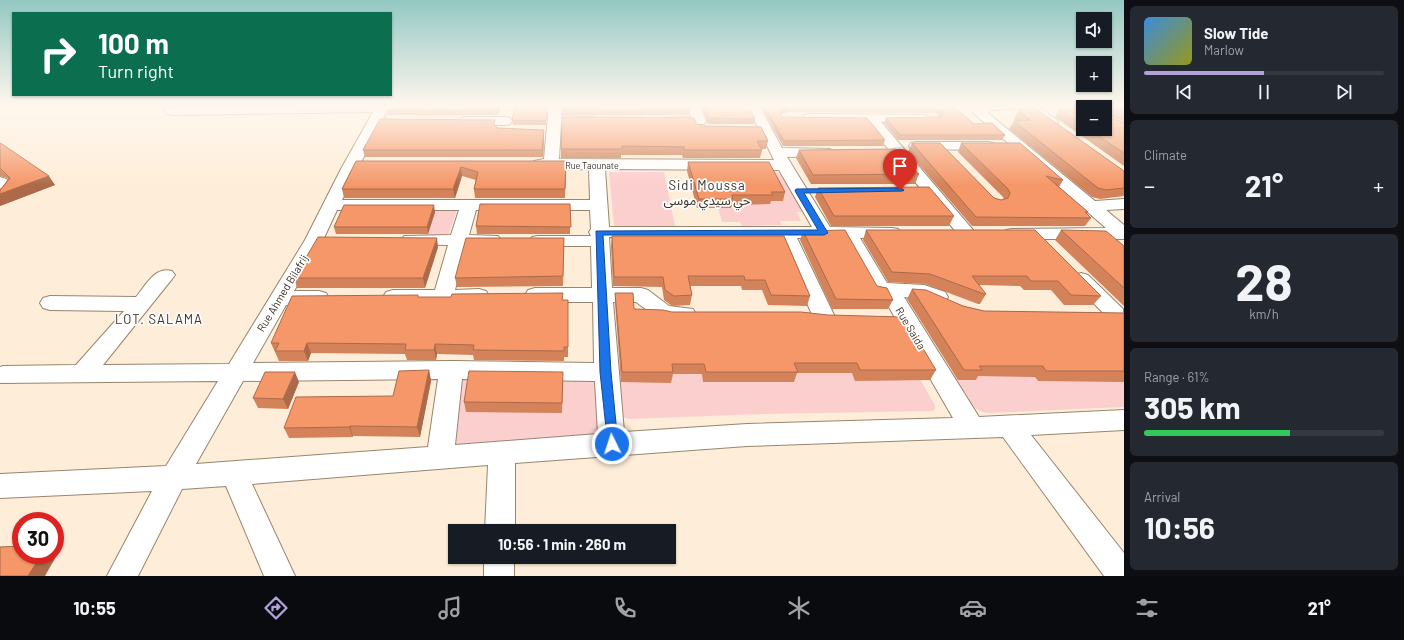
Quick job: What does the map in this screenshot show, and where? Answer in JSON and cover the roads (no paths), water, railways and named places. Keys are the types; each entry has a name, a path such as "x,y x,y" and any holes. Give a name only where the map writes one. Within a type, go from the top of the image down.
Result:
{"street":[{"name":"Rue Ahmed Bilafrij","path":"122,576 174,478 234,373 314,240 331,204 360,163 375,132"},
{"path":"549,132 551,165"},
{"path":"759,132 806,191 824,233"},
{"path":"880,132 896,148 930,190 982,234"},
{"path":"1003,132 1124,233"},
{"path":"875,151 896,148 941,146 1019,146"},
{"path":"941,146 956,161"},
{"name":"Rue Taounate","path":"527,164 597,165 780,159 837,152"},
{"path":"597,165 606,372 612,444"},
{"path":"0,182 6,187 0,194"},
{"path":"906,190 930,190"},
{"path":"331,204 598,205"},
{"path":"443,296 469,204"},
{"path":"1092,206 1124,204"},
{"path":"786,233 814,316 846,318"},
{"path":"390,240 513,241 599,237 786,233 912,233"},
{"name":"Rue Saida","path":"848,233 881,290 888,290 906,318 972,428"},
{"path":"944,234 1124,233"},
{"path":"1036,234 1052,250"},
{"path":"314,240 337,240"},
{"path":"1068,266 1120,314"},
{"path":"82,374 165,275"},
{"path":"888,290 924,292 958,306"},
{"path":"373,297 602,294 641,295 662,311 670,314 702,314"},
{"path":"280,298 335,298"},
{"path":"50,303 142,304"},
{"path":"1093,314 1120,314"},
{"path":"884,318 906,318"},
{"path":"3,376 451,370 606,372"},
{"path":"440,458 451,370"},
{"path":"0,486 234,474 502,454 612,444 747,435 972,428 1124,420"},
{"path":"1009,426 1123,576"},
{"path":"500,524 502,454"},
{"path":"234,474 280,576"},
{"path":"499,564 499,576"}],"district":[{"name":"Sidi Moussa حي سيدي موسى","path":"707,192"},
{"name":"LOT. SALAMA","path":"159,319"}]}
